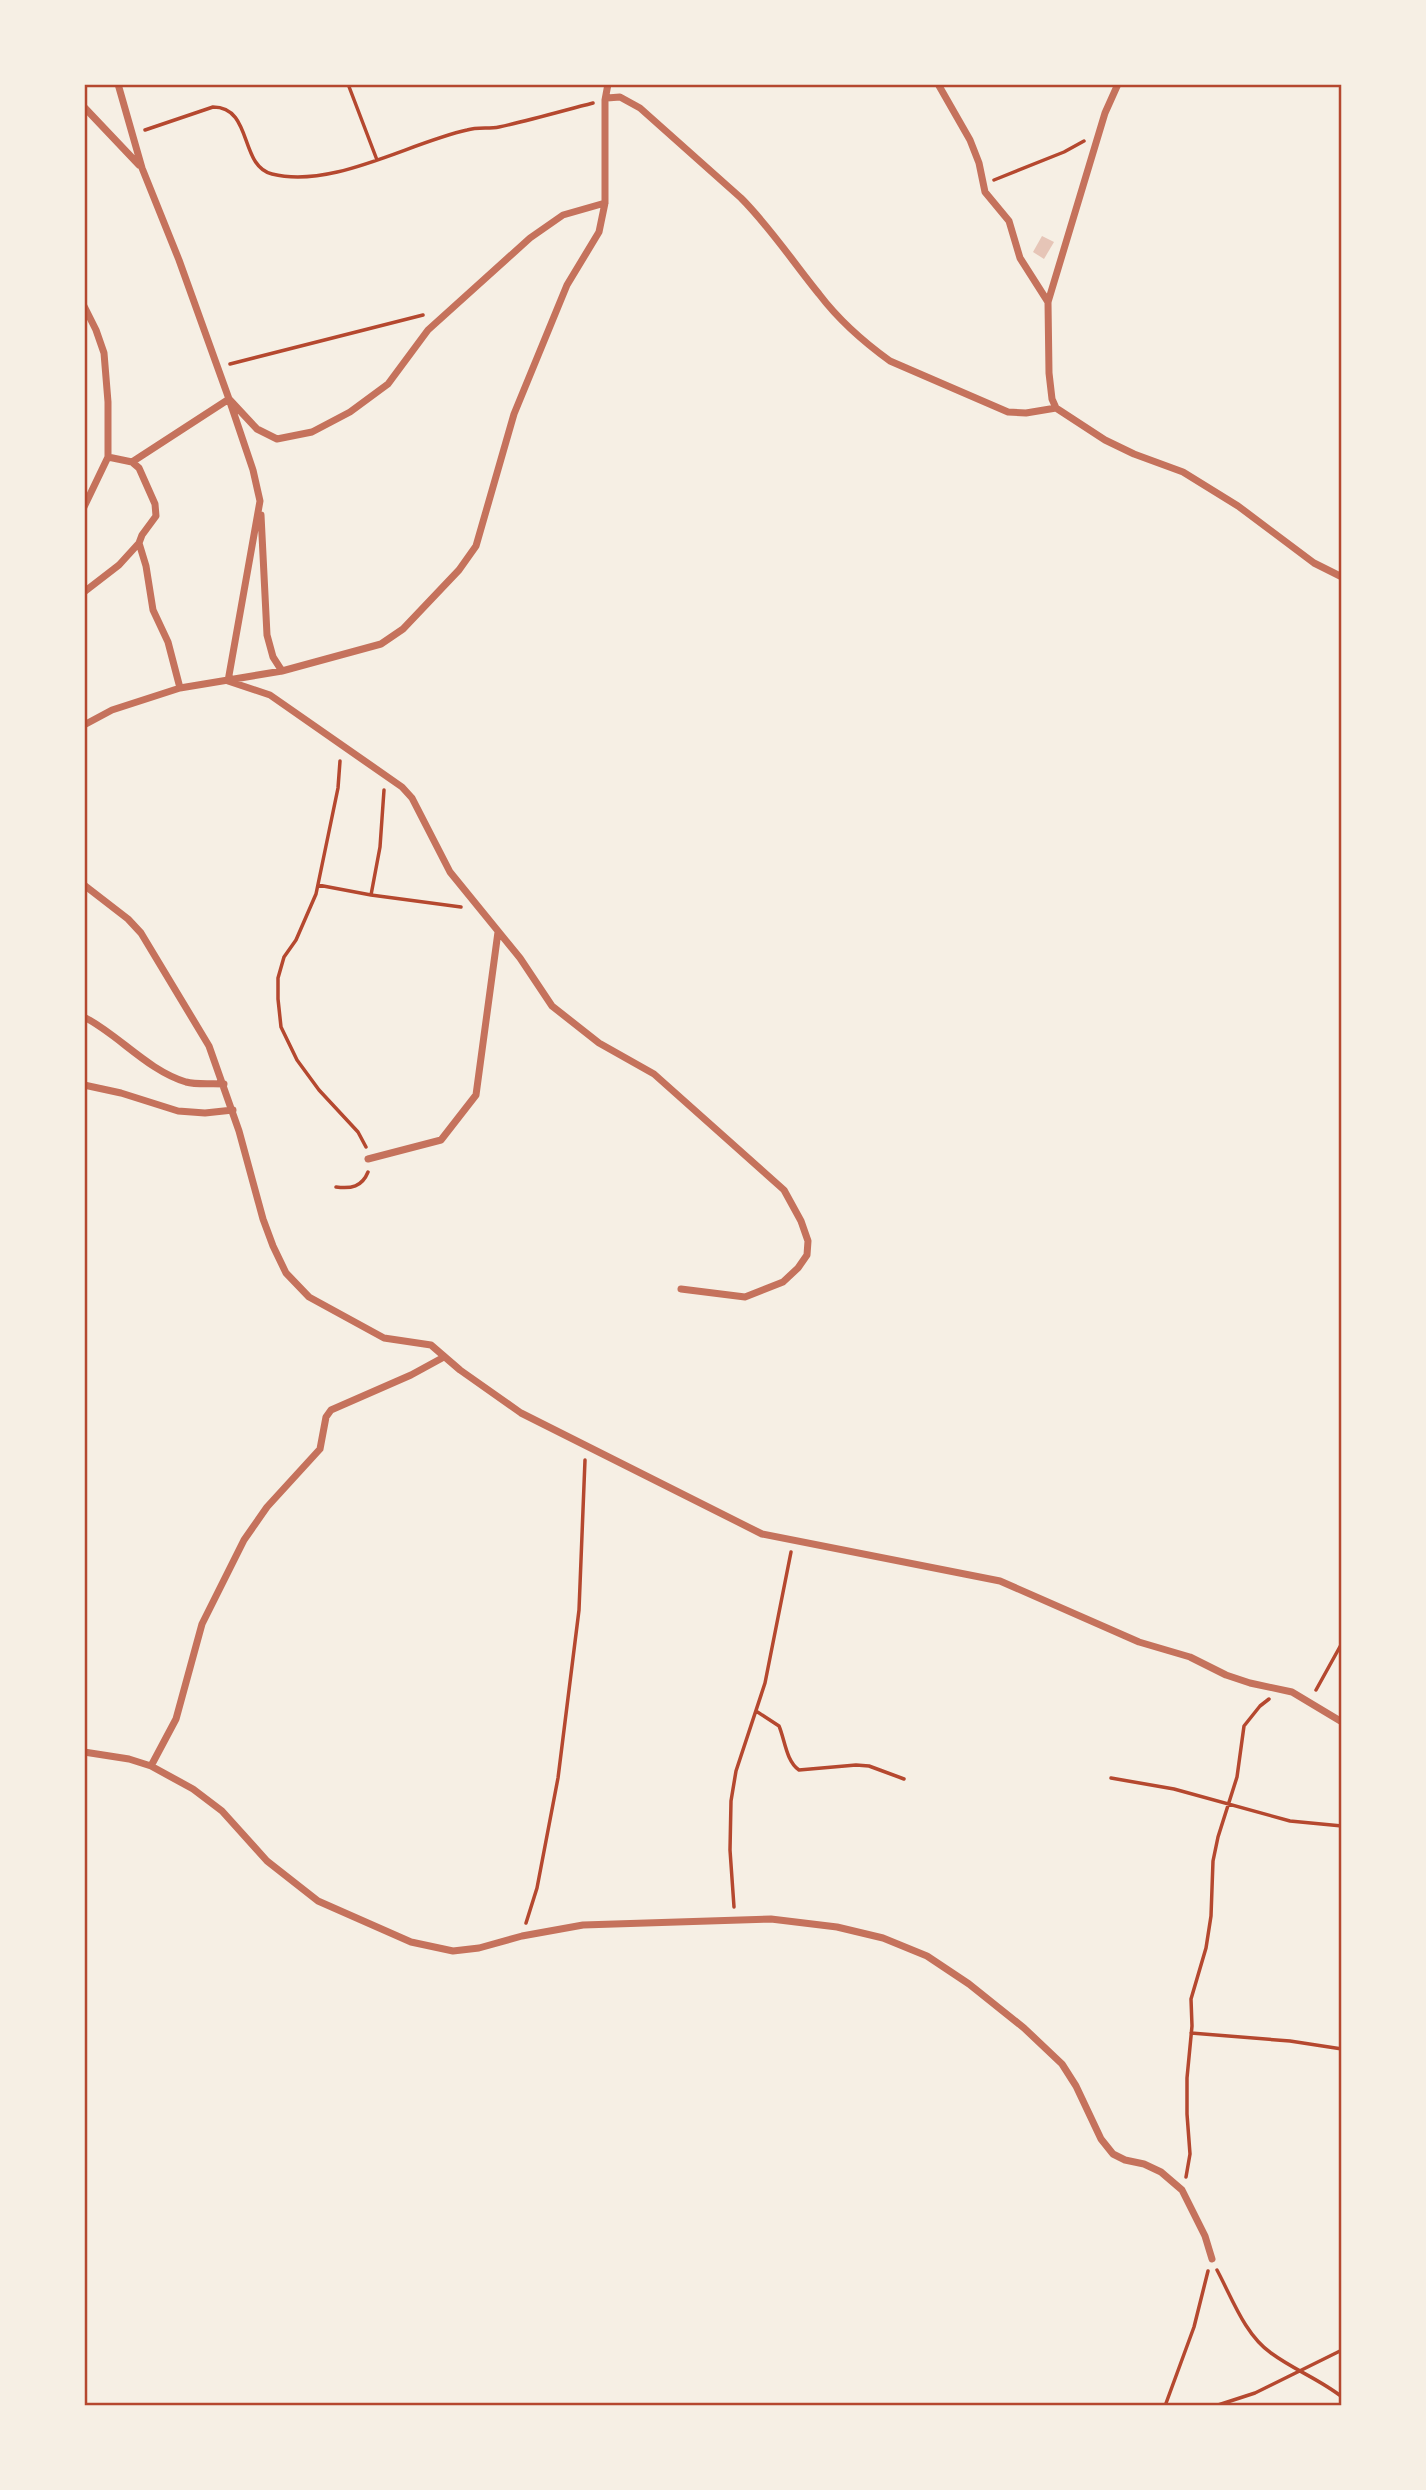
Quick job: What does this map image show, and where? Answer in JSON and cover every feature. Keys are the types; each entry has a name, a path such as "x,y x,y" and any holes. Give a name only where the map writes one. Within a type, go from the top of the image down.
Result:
{"street":[{"path":"118,84 142,168 179,260 253,470 260,501 267,635 273,657 282,671"},
{"path":"84,725 112,710 180,688 282,671 381,644 391,638 459,570 476,546 514,414 567,285 599,232 605,203 605,100 608,84"},
{"path":"938,84 970,140 990,202 1009,221 1020,258 1048,302"},
{"path":"1118,84 1099,134 1048,302 1049,373 1052,399 1056,408 1105,440 1182,472 1238,506 1314,563 1342,577"},
{"path":"605,100 613,96 620,97 640,108 741,198 756,213 821,298 890,361 1008,412 1026,413 1056,408"},
{"path":"84,107 142,168"},
{"path":"229,399 257,429 276,439 312,432 350,412 388,384 429,330 530,238 563,215 605,203"},
{"path":"84,306 104,353 108,402 108,457 84,507"},
{"path":"132,462 229,399"},
{"path":"84,592 119,565 139,543 156,512 145,477 139,468 132,462 108,457"},
{"path":"228,681 260,501"},
{"path":"139,543 146,566 153,610 168,642 180,688"},
{"path":"228,681 270,695 402,787 412,798 450,873 520,958 552,1006 599,1043 654,1074 784,1190 802,1221 808,1241 807,1255 798,1268 783,1282 745,1297 681,1289"},
{"path":"84,885 128,919 141,933 209,1046 233,1110 262,1219 286,1273 309,1297 384,1338 431,1345 498,1399 762,1534 1000,1581 1139,1642 1190,1657 1226,1675 1250,1683 1281,1689 1309,1701 1342,1722"},
{"path":"368,1159 441,1140 476,1095 498,932"},
{"path":"84,1017 98,1024 167,1074 188,1083 224,1084"},
{"path":"84,1085 121,1093 178,1111 205,1113 233,1110"},
{"path":"152,1766 176,1719 202,1624 244,1539 267,1507 320,1449 326,1417 331,1410 411,1375 444,1357"},
{"path":"84,1752 129,1759 152,1766 193,1789 222,1811 267,1861 318,1901 411,1942 453,1951 479,1948 523,1936 583,1925 771,1919 837,1927 883,1938 927,1956 969,1984 1024,2028 1062,2064 1076,2086 1101,2139 1113,2154 1161,2172 1182,2190 1205,2236 1212,2259"}],"path":[{"path":"348,84 377,160"},
{"path":"132,134 214,107 222,107 231,111 239,122 257,165 263,171 298,179 349,169 469,129 496,128 605,100"},
{"path":"983,184 1064,152 1099,134"},
{"path":"218,367 428,314"},
{"path":"336,1187 348,1189 365,1180 369,1171 367,1149 358,1132 319,1090 297,1060 281,1027 278,978 284,957 308,916 318,885 338,788 341,745"},
{"path":"371,895 380,847 385,775"},
{"path":"318,885 371,895 480,909"},
{"path":"523,1936 537,1888 558,1778 579,1610 586,1445"},
{"path":"734,1920 730,1850 731,1801 736,1771 765,1683 793,1540"},
{"path":"1309,1701 1342,1643"},
{"path":"1182,2190 1190,2154 1186,2078 1191,2033 1191,1999 1196,1977 1202,1968 1211,1916 1213,1861 1237,1777 1244,1726 1260,1706 1281,1689"},
{"path":"756,1711 779,1726 789,1758 799,1770 841,1765 869,1766 904,1779"},
{"path":"1111,1778 1174,1789 1290,1821 1342,1826"},
{"path":"1191,2033 1290,2041 1342,2049"},
{"path":"1212,2259 1241,2315 1269,2352 1342,2397"},
{"path":"1165,2406 1194,2327 1212,2259"},
{"path":"1215,2406 1255,2393 1342,2350"}],"building":[{"path":"1042,236 1054,242 1044,259 1033,252"}]}
